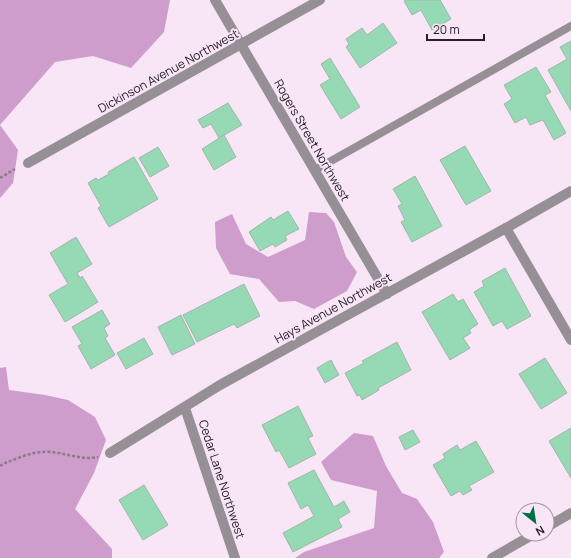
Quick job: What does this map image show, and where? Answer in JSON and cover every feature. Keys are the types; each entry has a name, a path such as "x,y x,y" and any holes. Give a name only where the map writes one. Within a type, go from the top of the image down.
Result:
{"street":[{"name":"Rogers Street Northwest","path":"215,0 388,294"},
{"name":"Dickinson Avenue Northwest","path":"28,162 242,45 320,0"},
{"name":"Hays Avenue Northwest","path":"110,453 220,385 388,294 571,190"},
{"path":"506,228 571,340"},
{"name":"Cedar Lane Northwest","path":"184,408 234,558"},
{"path":"555,522 571,513"},
{"path":"492,558 520,542"}],"lane":[{"path":"315,170 571,26"}],"path":[{"path":"0,466 5,463 41,452 60,453 84,458 96,458 110,453"}],"shaded area":[{"path":"0,0 170,0 164,32 131,68 93,56 55,62 0,125"},
{"path":"0,125 18,150 13,183 0,198"},
{"path":"309,212 326,213 334,222 346,257 357,272 347,291 314,309 295,301 279,302 259,279 230,274 216,248 215,222 232,214 246,244 268,257 305,240"},
{"path":"6,367 9,390 68,400 95,417 106,440 94,473 75,509 112,549 112,558 0,558 0,368"},
{"path":"354,433 373,436 386,466 402,493 417,499 433,522 444,552 439,558 295,558 304,552 374,528 377,491 331,480 321,462"}],"building":[{"path":"440,0 451,19 432,30 421,10 412,15 404,1"},
{"path":"383,23 397,43 360,68 346,47 349,44 346,39 362,28 367,35"},
{"path":"571,41 571,111 548,70 567,59 560,47"},
{"path":"330,58 360,107 341,119 320,85 330,79 321,64"},
{"path":"536,67 551,92 545,95 566,133 554,140 543,120 530,125 526,117 515,123 504,104 512,99 504,85"},
{"path":"228,103 242,125 219,138 211,124 203,128 198,120"},
{"path":"224,135 236,157 214,170 202,149"},
{"path":"465,146 491,191 466,205 440,160"},
{"path":"158,147 169,166 150,177 139,158"},
{"path":"134,157 158,199 109,227 98,208 101,206 88,183 96,178 98,180 109,174 108,172"},
{"path":"415,176 442,226 412,242 401,222 405,220 398,206 402,204 393,189"},
{"path":"288,211 299,229 285,236 287,240 275,247 273,244 260,251 249,232 271,217 273,220"},
{"path":"76,237 92,264 77,273 80,278 82,276 98,302 65,322 49,295 68,284 50,253"},
{"path":"505,268 531,316 507,329 502,321 493,326 474,292 484,286 482,281"},
{"path":"244,284 260,316 237,328 234,324 197,342 183,315"},
{"path":"453,294 458,302 463,299 478,324 469,330 471,333 463,338 470,348 450,360 422,312"},
{"path":"102,310 110,324 104,328 108,336 105,338 115,355 91,369 78,346 82,344 72,327"},
{"path":"181,315 195,344 172,355 158,327"},
{"path":"144,338 153,354 126,369 117,353"},
{"path":"397,342 411,370 378,388 379,390 362,400 360,395 357,396 345,373 364,363 362,361"},
{"path":"545,358 567,393 541,409 519,374"},
{"path":"331,360 339,375 325,383 317,368"},
{"path":"298,406 313,436 308,438 316,454 289,468 279,450 276,452 262,425"},
{"path":"571,428 571,478 549,441"},
{"path":"413,430 420,442 405,450 399,437"},
{"path":"476,441 494,472 469,486 472,490 463,495 460,491 451,496 433,465 445,458 443,454 457,445 460,450"},
{"path":"314,470 334,507 344,501 350,512 338,519 342,527 293,552 283,533 314,516 308,505 301,509 288,483"},
{"path":"144,485 168,525 143,540 119,500"}]}
